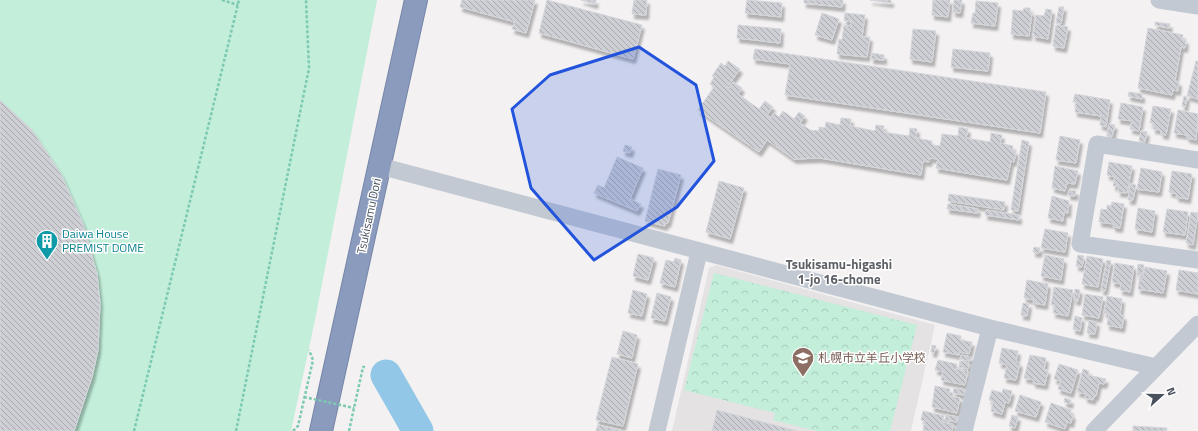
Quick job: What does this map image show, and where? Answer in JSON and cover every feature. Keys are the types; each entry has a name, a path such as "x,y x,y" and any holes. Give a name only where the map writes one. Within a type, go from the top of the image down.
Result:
{"highway":[{"name":"Tsukisamu Dori","path":"321,431 416,0"}],"street":[{"path":"1158,0 1198,6"},
{"path":"1198,160 1097,144 1080,244 1198,260"},
{"path":"380,166 699,252 990,328 1156,367"},
{"path":"657,431 699,252"},
{"path":"1094,431 1198,324"},
{"path":"964,431 990,328"}],"path":[{"path":"222,0 238,5"},
{"path":"134,431 239,0"},
{"path":"236,431 309,68 306,0"},
{"path":"293,431 298,426 313,360 309,350"},
{"path":"348,431 363,367 366,367"},
{"path":"304,397 354,408"}],"highlighted area":[{"path":"639,47 696,85 714,161 677,207 594,260 531,188 512,109 550,75"}],"shaded area":[{"name":"札幌市立羊丘小学校","path":"716,265 935,325 911,431 672,431 709,268"}],"green space":[{"path":"0,0 377,0 315,320 291,431 0,431"},
{"name":"札幌市立羊丘小学校","path":"714,273 917,325 890,431 817,431 773,420 775,413 684,390"}],"building":[{"path":"462,0 535,0 526,33 512,29 515,22 460,7"},
{"path":"547,0 642,25 633,59 539,33"},
{"path":"581,0 596,0 595,4"},
{"path":"634,0 647,0 646,15 632,14"},
{"path":"747,0 782,3 781,17 745,13"},
{"path":"804,0 843,0 842,7 804,3"},
{"path":"870,0 891,0 891,3"},
{"path":"933,0 950,0 948,17 932,15"},
{"path":"954,0 962,0 960,13 953,12"},
{"path":"976,1 998,3 995,26 971,23 973,13 975,13"},
{"path":"1059,7 1064,7 1061,24 1056,23"},
{"path":"1024,8 1030,8 1030,12 1032,12 1029,36 1011,34 1013,10 1023,11"},
{"path":"1046,9 1052,10 1048,39 1033,36 1036,15 1044,16"},
{"path":"822,13 839,19 832,40 815,35"},
{"path":"845,13 865,15 862,37 870,37 867,57 837,54 839,39 842,40 844,25 851,26 851,21 844,21"},
{"path":"1155,22 1170,24 1169,28 1155,25"},
{"path":"738,25 781,29 780,43 737,38"},
{"path":"1056,25 1068,27 1064,48 1053,46"},
{"path":"1148,28 1183,35 1182,40 1186,40 1185,48 1181,47 1175,81 1179,82 1178,91 1173,90 1172,95 1138,88"},
{"path":"913,29 936,31 932,62 910,59"},
{"path":"755,49 1046,92 1040,133 785,95 790,64 753,59"},
{"path":"953,49 990,53 988,71 951,67"},
{"path":"872,53 884,55 884,60 871,59"},
{"path":"728,61 740,69 727,87 729,88 733,82 742,88 738,94 759,109 765,101 773,107 767,115 771,118 774,113 779,117 783,111 794,119 799,112 805,116 800,123 810,130 819,131 819,127 825,128 826,122 840,125 841,118 851,119 850,126 875,131 876,125 884,126 883,132 909,136 910,128 917,129 916,138 932,141 932,145 940,146 942,134 958,136 959,127 968,129 966,138 990,142 991,133 1002,135 1000,143 1013,146 1012,151 1016,151 1014,162 1011,161 1007,180 936,168 938,159 930,158 929,162 923,161 921,175 820,158 794,159 767,140 759,152 698,110 714,87 710,84 714,77 712,76 721,63 725,66"},
{"path":"1196,61 1198,61 1198,99 1187,96"},
{"path":"1129,92 1142,94 1142,99 1128,96"},
{"path":"1075,94 1110,100 1106,127 1100,125 1101,116 1075,112 1076,102 1073,102"},
{"path":"1184,96 1187,97 1185,107 1182,106"},
{"name":"Daiwa House PREMIST DOME","path":"0,100 32,130 61,174 83,224 97,274 100,303 98,350 92,377 74,431 0,431"},
{"path":"1121,103 1143,107 1139,131 1130,129 1132,121 1118,119"},
{"path":"1153,106 1171,109 1166,135 1161,134 1161,130 1153,129 1154,123 1150,123"},
{"path":"1178,110 1198,114 1196,140 1187,138 1187,135 1174,133"},
{"path":"1109,124 1115,125 1112,137 1107,136"},
{"path":"1141,131 1147,132 1145,142 1139,141"},
{"path":"1060,136 1080,140 1076,163 1056,160"},
{"path":"1022,140 1029,142 1018,211 1011,210"},
{"path":"625,145 632,147 630,153 623,151"},
{"path":"617,157 643,168 630,199 641,204 637,211 594,193 598,185 604,188"},
{"path":"1109,162 1132,166 1127,193 1118,192 1119,186 1113,186 1115,177 1107,175"},
{"path":"1055,166 1078,171 1075,184 1067,183 1065,191 1052,188"},
{"path":"1141,168 1162,172 1159,192 1137,189"},
{"path":"658,169 681,175 668,223 665,223 665,226 645,221"},
{"path":"1172,171 1192,174 1188,199 1176,197 1177,194 1169,192"},
{"path":"719,181 744,188 730,239 706,232"},
{"path":"1130,184 1136,185 1133,200 1128,200"},
{"path":"1069,190 1076,191 1075,196 1068,195"},
{"path":"949,194 1005,202 1004,210 948,201"},
{"path":"1052,196 1069,201 1068,213 1064,212 1063,221 1048,218"},
{"path":"1112,202 1124,204 1120,228 1113,227 1114,224 1099,222 1101,209 1107,210 1107,205 1111,206"},
{"path":"948,204 978,209 977,213 947,209"},
{"path":"1138,208 1155,211 1152,232 1135,229"},
{"path":"1167,209 1188,212 1185,235 1163,232"},
{"path":"986,210 1019,215 1019,220 985,215"},
{"path":"1191,212 1198,213 1193,245 1186,243"},
{"path":"1045,229 1068,233 1065,252 1041,248"},
{"path":"1034,247 1040,248 1039,253 1033,252"},
{"path":"638,254 654,258 648,280 633,276"},
{"path":"1045,255 1064,259 1061,280 1041,276"},
{"path":"1078,255 1084,256 1082,267 1076,266"},
{"path":"1087,256 1103,259 1098,287 1082,284"},
{"path":"675,258 681,260 675,287 660,283 666,260 674,262"},
{"path":"1107,260 1111,261 1105,291 1101,290"},
{"path":"1115,263 1134,266 1130,292 1120,290 1121,284 1112,282"},
{"path":"1138,264 1144,265 1142,275 1137,275"},
{"path":"1145,267 1167,271 1163,293 1138,289 1140,277 1143,278"},
{"path":"1179,270 1198,273 1198,294 1176,290"},
{"path":"1027,280 1048,284 1045,305 1033,303 1034,300 1024,298"},
{"path":"1054,287 1073,290 1068,316 1053,313 1055,305 1051,305"},
{"path":"1075,289 1080,290 1078,301 1074,300"},
{"path":"633,290 647,294 642,316 628,313"},
{"path":"657,293 671,297 665,321 651,318"},
{"path":"1085,294 1103,297 1099,318 1082,315"},
{"path":"1107,296 1122,299 1120,315 1124,316 1122,328 1107,325 1109,314 1104,313"},
{"path":"1023,303 1029,304 1027,316 1021,315"},
{"path":"1075,316 1082,318 1080,331 1073,329"},
{"path":"1089,321 1097,322 1095,334 1087,333"},
{"path":"623,331 637,335 632,358 617,354"},
{"path":"947,333 961,336 960,340 972,342 969,354 959,352 959,355 943,352"},
{"path":"932,345 936,346 934,353 931,352"},
{"path":"1002,348 1018,351 1016,362 1020,363 1016,380 1004,378 1007,365 999,363"},
{"path":"961,355 971,357 970,361 960,359"},
{"path":"1030,355 1046,358 1044,370 1048,370 1045,385 1033,383 1034,380 1024,378"},
{"path":"612,357 638,364 623,426 596,420"},
{"path":"938,360 957,364 956,369 968,371 965,385 941,380 943,372 935,370"},
{"path":"960,361 969,363 968,369 959,367"},
{"path":"1059,364 1078,370 1071,393 1058,389 1061,381 1054,379"},
{"path":"1083,369 1089,371 1088,375 1106,379 1104,384 1099,383 1096,396 1094,396 1093,400 1085,398 1086,394 1077,392"},
{"path":"935,386 950,389 949,396 960,398 957,413 932,407"},
{"path":"954,388 965,390 964,395 953,393"},
{"path":"1003,389 1012,391 1009,403 1005,402 1002,414 991,411 993,401 989,400 992,390 1002,393"},
{"path":"1020,395 1041,402 1036,417 1015,411"},
{"path":"1065,398 1071,400 1070,404 1064,402"},
{"path":"1051,403 1071,410 1070,414 1073,415 1071,423 1067,422 1065,429 1045,422"},
{"path":"717,410 797,431 712,431"},
{"path":"923,411 944,416 942,422 953,424 952,431 923,431 925,421 921,420"},
{"path":"946,415 958,417 957,422 945,420"},
{"path":"1012,415 1018,417 1015,428 1009,426"},
{"path":"598,425 623,431 596,431"},
{"path":"1133,426 1167,428 1166,431 1133,431"}],"waterway":[{"path":"386,375 418,431"}],"place":[{"name":"Daiwa House PREMIST DOME","path":"47,260"},
{"name":"札幌市立羊丘小学校","path":"803,378"}],"district":[{"name":"Tsukisamu-higashi 1-jo 16-chome","path":"839,272"}]}
